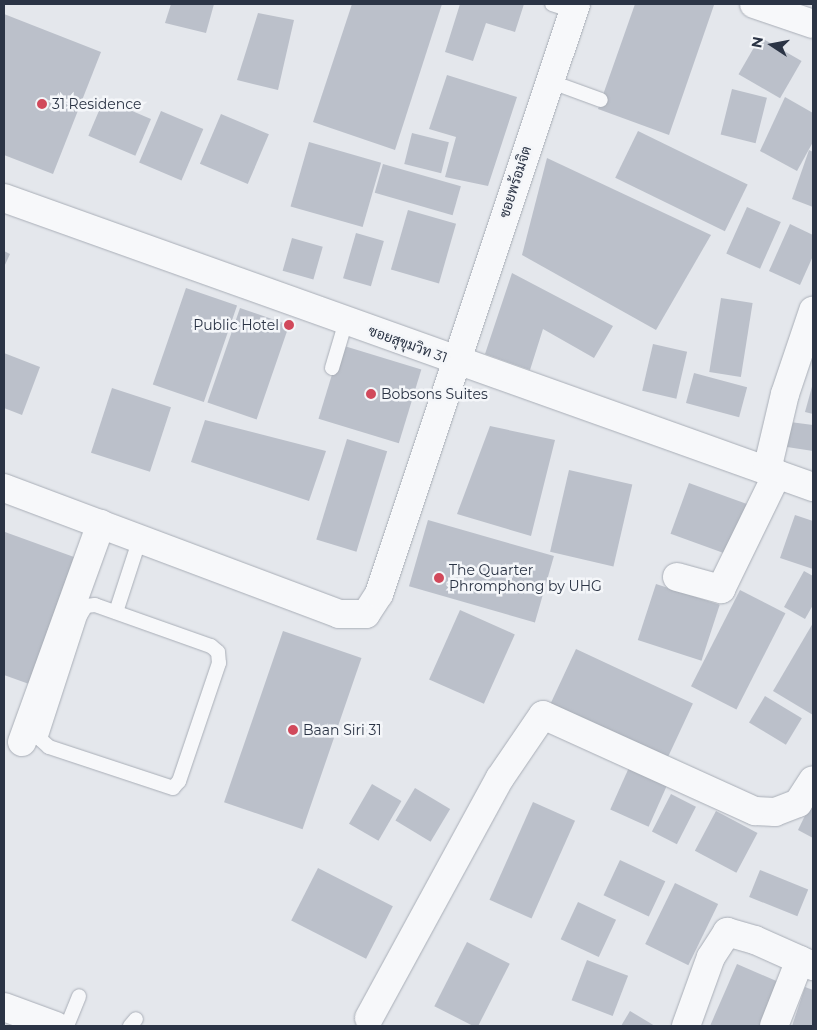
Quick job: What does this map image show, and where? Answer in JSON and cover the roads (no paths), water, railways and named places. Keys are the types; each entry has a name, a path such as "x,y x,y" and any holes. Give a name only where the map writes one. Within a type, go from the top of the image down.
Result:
{"street":[{"path":"754,4 813,24"},
{"name":"ซอยพร้อมจิต","path":"140,538 339,614 366,614 379,594 549,81 567,6"},
{"name":"ซอยสุขุมวิท 31","path":"4,198 813,487"},
{"path":"677,577 720,589 772,472 785,394 813,311"},
{"path":"4,488 140,538"},
{"path":"22,742 101,524"},
{"path":"369,1018 500,778 542,714 755,810 775,812 798,803 813,780"},
{"path":"686,1026 710,957 728,932 755,940 806,963 774,1026"},
{"path":"4,1007 56,1026"}],"lane":[{"path":"549,81 601,100"},
{"path":"332,368 346,321"},
{"path":"116,612 140,538"},
{"path":"95,605 116,612 211,646 218,652 219,663 179,781 173,788 49,747 40,740 42,726 86,606 95,605"},
{"path":"67,1026 79,996"}],"place":[{"name":"31 Residence","path":"42,104"},
{"name":"Public Hotel","path":"289,325"},
{"name":"Bobsons Suites","path":"371,394"},
{"name":"The Quarter Phromphong by UHG","path":"439,578"},
{"name":"Baan Siri 31","path":"293,730"}]}
